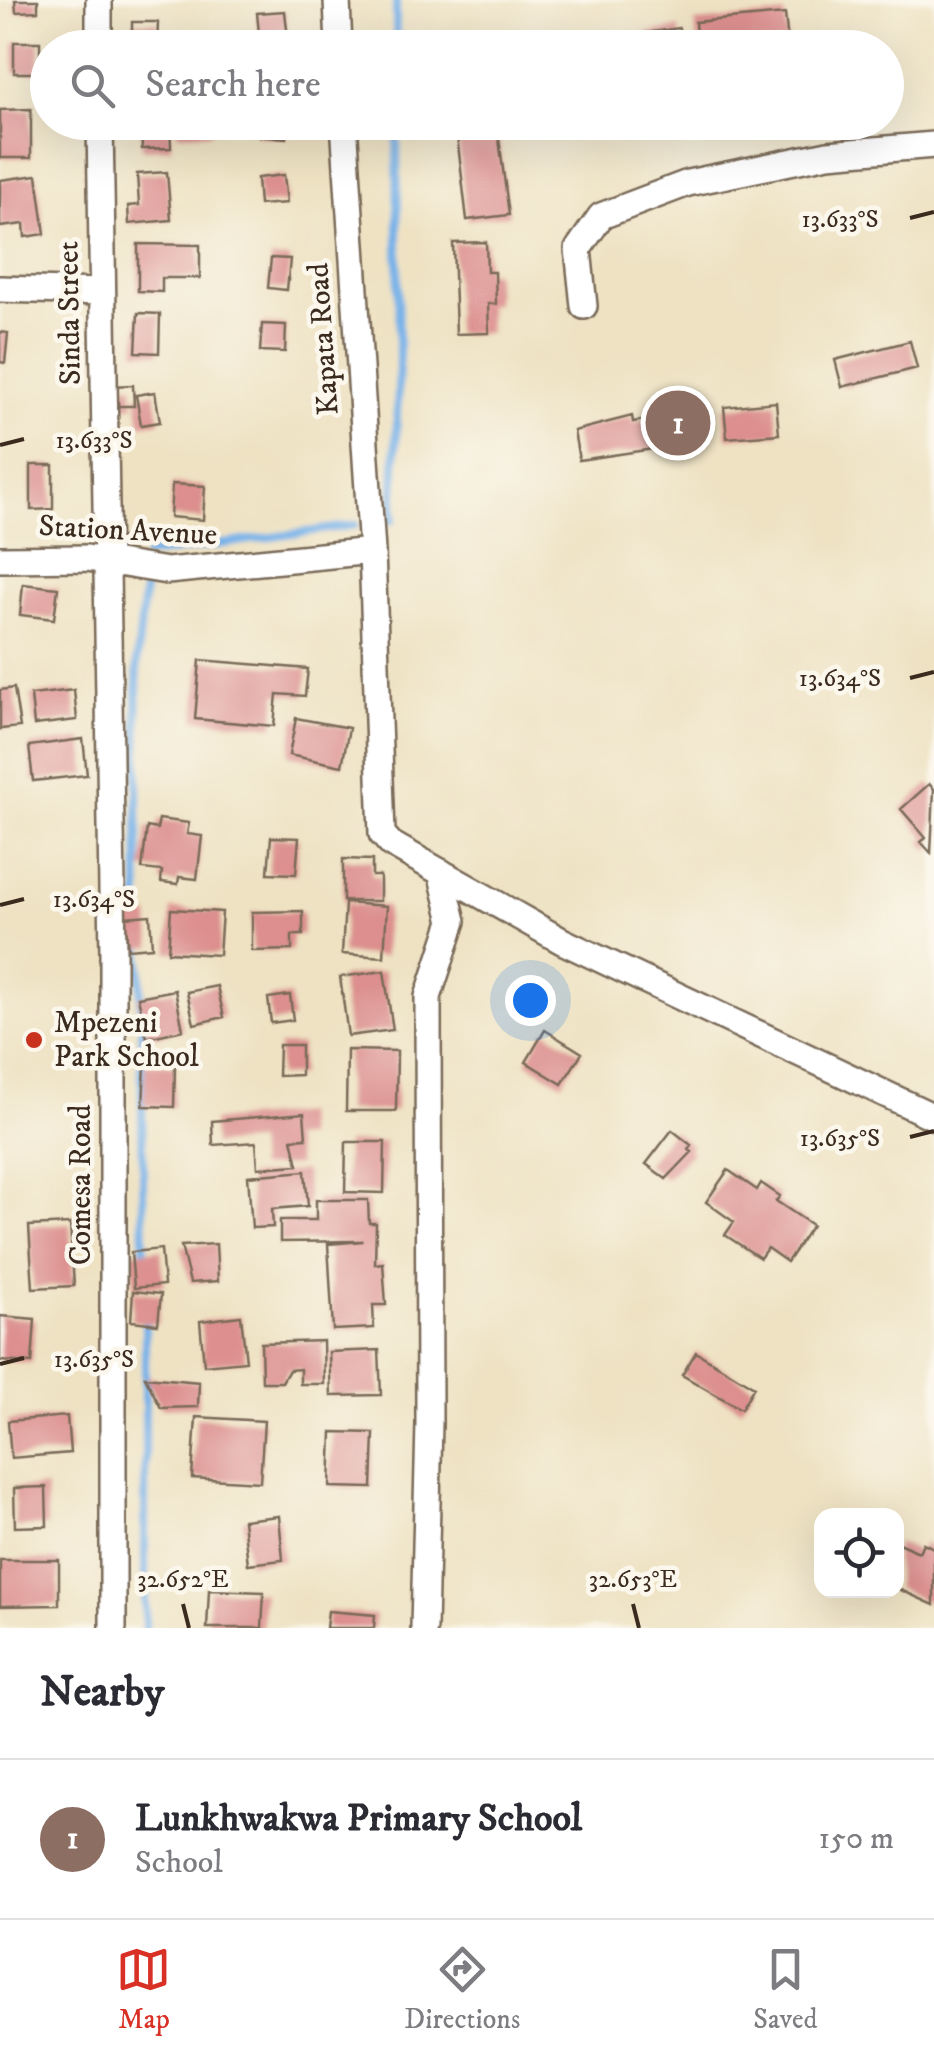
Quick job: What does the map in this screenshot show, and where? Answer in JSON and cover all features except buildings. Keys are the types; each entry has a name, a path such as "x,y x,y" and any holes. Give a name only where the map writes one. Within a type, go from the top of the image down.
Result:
{"street":[{"path":"99,0 99,30"},
{"path":"337,0 338,30"},
{"name":"Sinda Street","path":"100,140 107,562"},
{"name":"Kapata Road","path":"345,140 372,551 382,834 391,844 440,872"},
{"path":"584,306 578,249 602,216 706,180 828,154 934,145"},
{"path":"0,289 101,292"},
{"name":"Station Avenue","path":"0,559 107,562 167,571 372,551"},
{"name":"Comesa Road","path":"107,562 113,954 113,1628"},
{"path":"440,872 562,941 934,1117"},
{"path":"424,1628 429,1424 428,997 454,920 440,872"}],"waterway":[{"path":"396,0 396,30"},
{"path":"385,521 393,520 399,363 397,140"},
{"path":"147,555 355,525"},
{"path":"139,923 137,659 145,583"},
{"path":"140,942 144,1258"},
{"path":"145,1317 145,1628"}],"place":[{"name":"Lunkhwakwa Primary School","path":"678,423"},
{"name":"Mpezeni Park School","path":"34,1040"}]}
